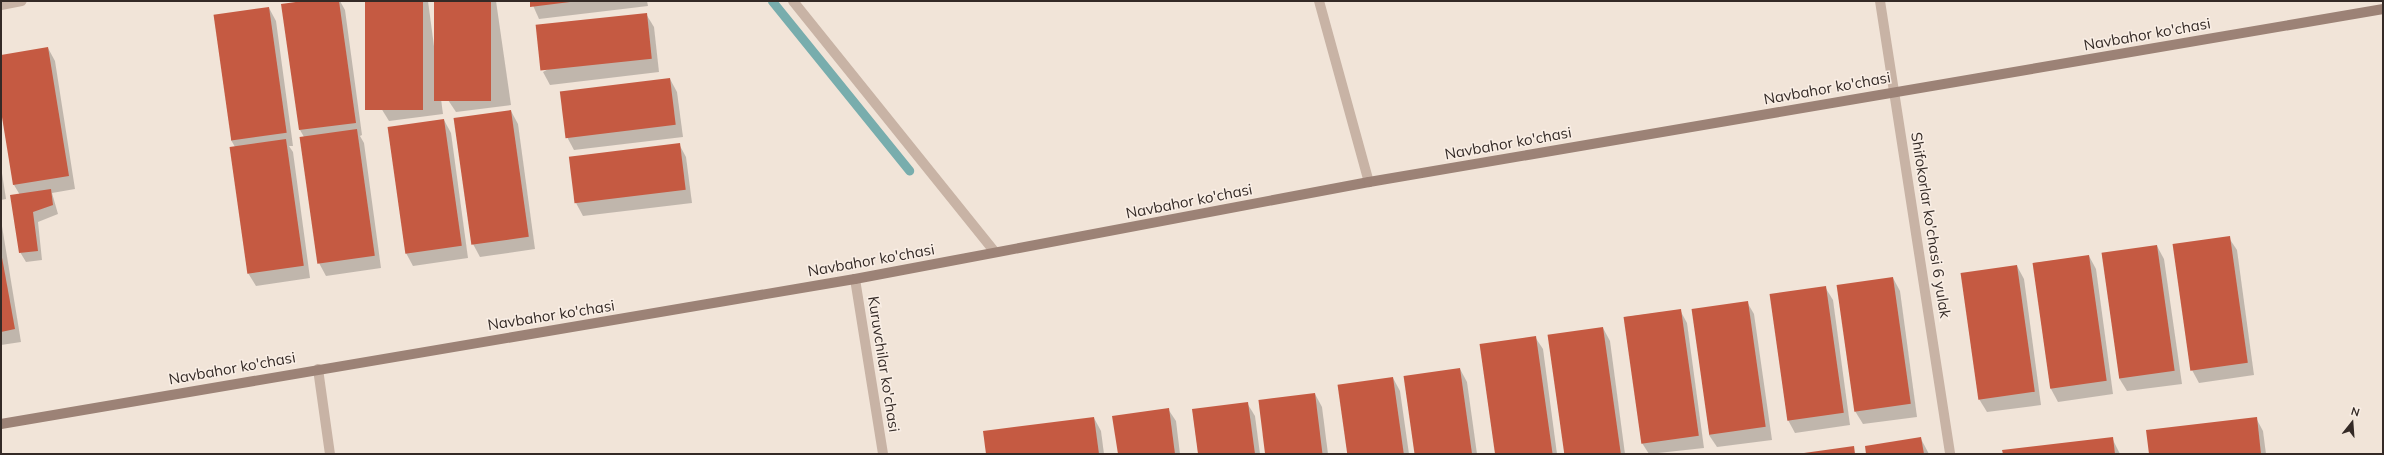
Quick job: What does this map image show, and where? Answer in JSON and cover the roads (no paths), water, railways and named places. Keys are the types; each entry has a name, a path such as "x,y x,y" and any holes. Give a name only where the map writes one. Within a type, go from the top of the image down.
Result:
{"main road":[{"name":"Navbahor ko'chasi","path":"1,424 855,279 1369,182 1895,91 2383,9"}],"street":[{"path":"1,5 22,1"},
{"path":"793,1 995,252"},
{"path":"1319,1 1369,182"},
{"name":"Shifokorlar ko'chasi 6 yulak","path":"1880,1 1950,454"},
{"name":"Kuruvchilar ko'chasi","path":"855,279 883,454"},
{"path":"318,369 330,454"}],"waterway":[{"path":"772,1 909,170"}]}
